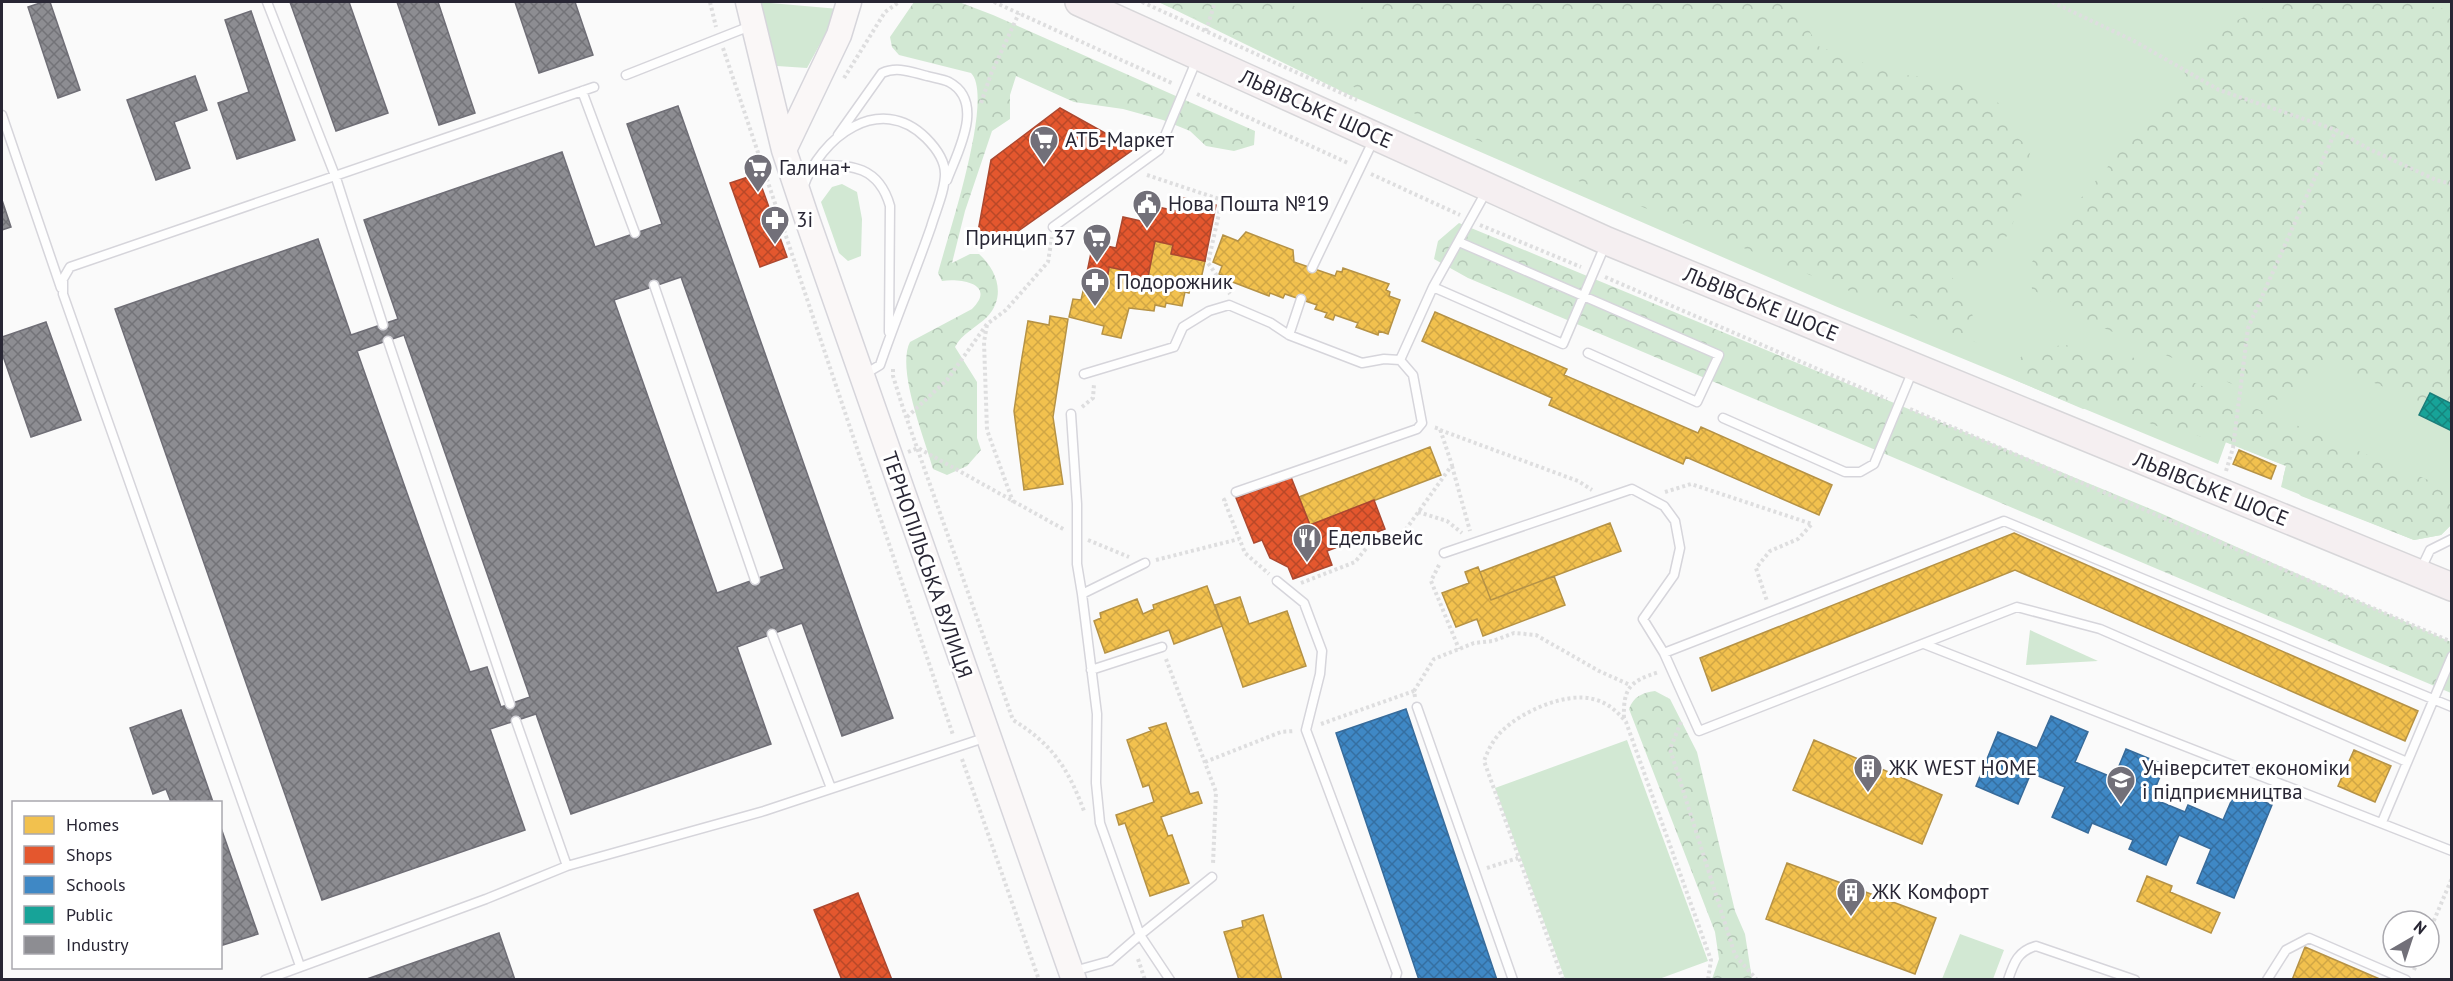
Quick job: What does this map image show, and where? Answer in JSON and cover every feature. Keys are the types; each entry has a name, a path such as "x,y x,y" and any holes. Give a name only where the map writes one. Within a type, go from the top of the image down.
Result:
{"main road":[{"name":"ТЕРНОПІЛЬСЬКА ВУЛИЦЯ","path":"748,2 784,150 1072,976"},
{"path":"784,150 839,35 849,2"},
{"name":"ЛЬВІВСЬКЕ ШОСЕ","path":"1079,2 1202,43 1375,136 1607,241 2451,587"}],"lane":[{"path":"267,2 336,178 383,325"},
{"path":"626,75 753,25"},
{"path":"1053,227 1159,150 1202,43"},
{"path":"800,197 807,178 882,73 893,68 948,81 958,89 967,105 968,123 880,365 861,376"},
{"path":"46,248 58,263 70,267 336,178 594,87"},
{"path":"582,91 635,233"},
{"path":"2,115 46,248 300,966"},
{"path":"833,142 864,121 882,117 901,120 928,140 942,161 945,174 940,199"},
{"path":"1312,268 1375,136"},
{"path":"816,165 842,164 862,170 876,178 885,190 890,206 889,339"},
{"path":"1400,360 1433,287 1488,188"},
{"path":"1433,287 1563,344 1607,241"},
{"path":"1459,242 1719,355 1697,402 1588,353"},
{"path":"63,294 63,279 70,267"},
{"path":"654,285 754,580"},
{"path":"1289,335 1301,299"},
{"path":"1084,375 1174,347 1183,327 1209,311 1229,306 1271,322 1289,335 1362,363 1384,359 1400,360 1413,375 1422,423 1417,429 1236,492"},
{"path":"388,340 510,704"},
{"path":"1723,418 1845,472 1860,472 1874,464 1914,367"},
{"path":"1071,414 1082,594 1097,714 1096,783 1100,823 1140,935 1170,980"},
{"path":"1444,553 1632,489 1664,506 1675,521 1680,548 1674,575 1643,619 1664,653 1699,731 2017,607 2100,629 2407,762"},
{"path":"1664,653 2004,521 2451,707"},
{"path":"2418,574 2430,550 2451,539"},
{"path":"1082,594 1145,563"},
{"path":"1277,581 1304,603 1322,651 1320,674 1306,730 1397,973 1395,980"},
{"path":"772,634 831,788"},
{"path":"1924,644 2451,850"},
{"path":"1091,670 1162,647"},
{"path":"2382,822 2451,656"},
{"path":"1417,707 1513,980"},
{"path":"516,721 567,866"},
{"path":"265,980 486,899 567,866 764,811 988,737"},
{"path":"1072,976 1110,961 1212,877"},
{"path":"2266,980 2286,950 2309,938 2406,980"},
{"path":"2008,980 2015,960 2024,949 2036,946 2135,980"}],"path":[{"path":"710,2 719,39 957,747 1039,980"},
{"path":"994,2 1471,221 2451,642"},
{"path":"1142,2 1202,43 1368,105"},
{"path":"1202,43 1215,2"},
{"path":"2052,2 2134,41 2219,90 2336,130 2377,153 2436,180 2451,184"},
{"path":"980,106 991,74 1019,13"},
{"path":"2236,475 2225,471 2233,447 2248,328 2336,130"},
{"path":"1132,170 1222,200 1208,263 1232,296"},
{"path":"907,417 947,380 987,324 1006,310 1048,262 1053,227"},
{"path":"987,324 984,342 987,430 1014,502"},
{"path":"893,367 893,376 1013,720 1039,736 1055,753 1073,782 1085,814"},
{"path":"1422,423 1578,481 1605,498"},
{"path":"1440,429 1474,543"},
{"path":"918,448 1077,536 1145,563 1239,539"},
{"path":"1287,589 1354,562 1369,545 1404,532 1452,465"},
{"path":"1647,497 1691,484 1812,524 1798,539 1770,551 1756,568 1761,585"},
{"path":"1236,492 1224,500 1245,554 1277,581"},
{"path":"1418,512 1447,521 1474,543"},
{"path":"1444,553 1431,581 1459,649"},
{"path":"1340,718 1414,691 1434,659 1514,633 1536,635 1630,686"},
{"path":"1162,647 1216,792 1212,877"},
{"path":"1671,668 1647,675 1630,686 1623,696 1624,719 1711,960 1708,980"},
{"path":"1414,691 1417,707"},
{"path":"1563,980 1484,761 1492,743 1503,730 1519,718 1559,701 1594,699 1618,712 1624,719"},
{"path":"1687,705 1670,749 1735,955 1757,980"},
{"path":"1205,762 1281,732 1306,730"},
{"path":"1475,871 1518,858"},
{"path":"2438,909 2451,878"},
{"path":"1132,942 1145,980"}],"green space":[{"path":"759,2 839,9 807,68 777,66"},
{"path":"914,2 959,2 1255,131 1254,145 1234,151 1206,146 1190,131 1163,120 1123,109 1074,102 1016,76 1010,95 1010,119 992,131 965,211 952,263 970,254 979,254 995,276 998,293 993,309 987,317 965,334 955,347 977,382 977,438 981,450 967,466 947,475 933,469 913,404 909,386 907,354 910,342 972,309 981,294 979,288 974,284 942,281 938,273 967,169 977,109 977,87 971,73 899,55 892,47 890,37"},
{"path":"1158,2 1285,2 1348,29 1365,2 1793,2 1818,46 1893,74 1950,79 1968,84 2000,104 2011,133 2031,148 2018,212 2001,248 1983,271 1948,273 1964,291 1983,345 1455,131"},
{"path":"1159,2 2451,2 2451,525 2441,535 2414,540 2281,487 2286,466 2226,442 2218,464 1835,306 1347,94"},
{"path":"2277,2 2410,2 2451,11 2451,416 2328,363 2312,370 2293,396 2271,401 2067,312 2032,289 2029,267 2046,239 2180,82 2207,28 2229,24"},
{"path":"842,184 857,192 862,219 861,256 848,261 839,253 821,202 832,187"},
{"path":"1459,223 2158,512 2451,642 2451,693 1468,278 1434,259 1438,241"},
{"path":"2064,345 2115,350 2433,482 2451,497 2451,525 2441,535 2414,540 2301,496 2283,478 2286,466 2225,442 2159,427 2106,405 2083,409 2013,379 2014,365 2027,350"},
{"path":"2030,630 2098,661 2026,665"},
{"path":"1655,691 1670,699 1697,752 1735,911 1745,934 1752,979 1712,979 1719,959 1715,932 1629,709 1639,696"},
{"path":"1627,740 1708,961 1659,979 1565,979 1495,788"},
{"path":"1960,934 2004,950 1993,979 1942,979"}],"building: Homes":[{"path":"1246,232 1293,250 1294,262 1335,276 1337,271 1342,272 1343,268 1389,284 1386,290 1390,292 1389,296 1400,300 1388,334 1379,331 1378,335 1356,327 1358,323 1335,315 1333,320 1325,317 1327,313 1315,309 1317,305 1285,294 1283,298 1270,293 1269,296 1230,281 1231,279 1219,274 1222,266 1213,262 1223,235 1238,241"},
{"path":"1155,241 1173,245 1171,254 1205,261 1201,279 1193,277 1189,293 1185,292 1182,306 1166,303 1165,307 1155,305 1154,311 1129,308 1121,338 1102,334 1104,326 1069,317 1073,299 1081,300 1084,287 1090,288 1093,271 1108,274 1109,267 1123,270 1122,276 1147,282"},
{"path":"1435,312 1567,369 1564,375 1698,433 1701,427 1832,485 1819,515 1686,457 1683,464 1549,405 1552,398 1422,341"},
{"path":"1050,316 1068,319 1053,417 1063,484 1024,490 1014,411 1021,363 1028,321 1049,325"},
{"path":"1430,447 1441,475 1310,525 1299,497"},
{"path":"2239,450 2276,466 2271,479 2233,464"},
{"path":"1610,523 1621,551 1491,600 1480,572"},
{"path":"2014,533 2418,711 2405,741 2015,570 1712,691 1700,658"},
{"path":"1478,567 1491,600 1554,576 1565,605 1483,636 1477,619 1456,627 1442,593 1469,583 1465,572"},
{"path":"1207,586 1222,626 1174,644 1169,630 1105,653 1094,621 1101,618 1100,613 1137,599 1143,614 1154,609 1153,605"},
{"path":"1240,597 1249,624 1287,611 1306,666 1243,687 1215,605"},
{"path":"1166,723 1190,794 1198,792 1202,803 1161,817 1168,836 1172,835 1189,883 1150,896 1125,823 1119,825 1116,815 1154,802 1149,785 1143,787 1127,740 1151,731 1149,728"},
{"name":"ЖК WEST HOME","path":"1814,740 1942,795 1922,844 1793,790"},
{"path":"2354,750 2391,766 2375,802 2338,786"},
{"name":"ЖК Комфорт","path":"1787,863 1936,918 1915,974 1766,919"},
{"path":"2147,876 2172,886 2170,892 2220,913 2211,933 2137,901"},
{"path":"1263,915 1282,980 1239,980 1224,932 1243,927 1242,921"},
{"path":"2305,947 2382,980 2292,980"}],"building: Shops":[{"path":"1060,108 1134,149 997,246 977,237 991,160"},
{"path":"757,174 787,257 760,267 730,183"},
{"path":"1184,198 1216,205 1205,261 1171,254 1173,245 1155,241 1147,282 1122,276 1123,270 1109,267 1108,274 1093,271 1090,288 1084,287 1093,243 1116,248 1123,217 1150,223 1153,206 1181,212"},
{"path":"1291,477 1310,525 1374,500 1385,529 1327,551 1332,565 1293,579 1288,567 1270,558 1262,540 1254,543 1236,498"},
{"path":"858,893 892,980 842,980 814,910"}],"building: Schools":[{"path":"1406,709 1497,980 1419,980 1336,733"},
{"path":"2051,716 2088,732 2075,762 2114,778 2126,749 2165,765 2151,798 2185,812 2188,805 2223,820 2236,790 2272,805 2234,898 2197,883 2211,849 2179,835 2166,865 2129,849 2133,840 2092,823 2088,833 2052,817 2065,787 2031,773 2018,804 1976,786 1998,732 2037,748"}],"building: Public":[{"path":"2430,393 2452,404 2452,431 2419,415"}],"building: Industry":[{"path":"50,2 80,90 58,98 28,7"},
{"path":"290,2 349,2 388,113 336,131"},
{"path":"397,2 438,2 475,113 439,125"},
{"path":"515,2 575,2 593,55 539,73"},
{"path":"251,11 295,140 237,159 218,103 249,92 225,20"},
{"path":"195,76 207,110 174,122 190,168 156,180 127,100"},
{"path":"678,106 893,718 842,736 802,623 737,647 771,744 571,814 536,714 490,729 525,830 322,900 115,309 318,239 351,335 398,319 364,220 562,152 595,247 662,224 627,124","holes":["681,277 784,569 717,593 614,300","404,335 530,697 501,707 487,667 470,672 357,351"]},
{"path":"2,200 11,227 2,230"},
{"path":"46,322 81,420 31,437 2,353 2,337"},
{"path":"181,710 213,801 171,801 166,789 153,794 130,728"},
{"path":"222,831 258,934 222,945"},
{"path":"499,933 515,980 364,980"}],"place":[{"name":"АТБ-Маркет","path":"1044,166"},
{"name":"Галина+","path":"758,194"},
{"name":"Нова Пошта №19","path":"1147,230"},
{"name":"3і","path":"775,246"},
{"name":"Принцип 37","path":"1097,264"},
{"name":"Подорожник","path":"1095,308"},
{"name":"Едельвейс","path":"1307,564"},
{"name":"ЖК WEST HOME","path":"1868,794"},
{"name":"Університет економіки і підприємництва","path":"2121,806"},
{"name":"ЖК Комфорт","path":"1851,918"}]}
